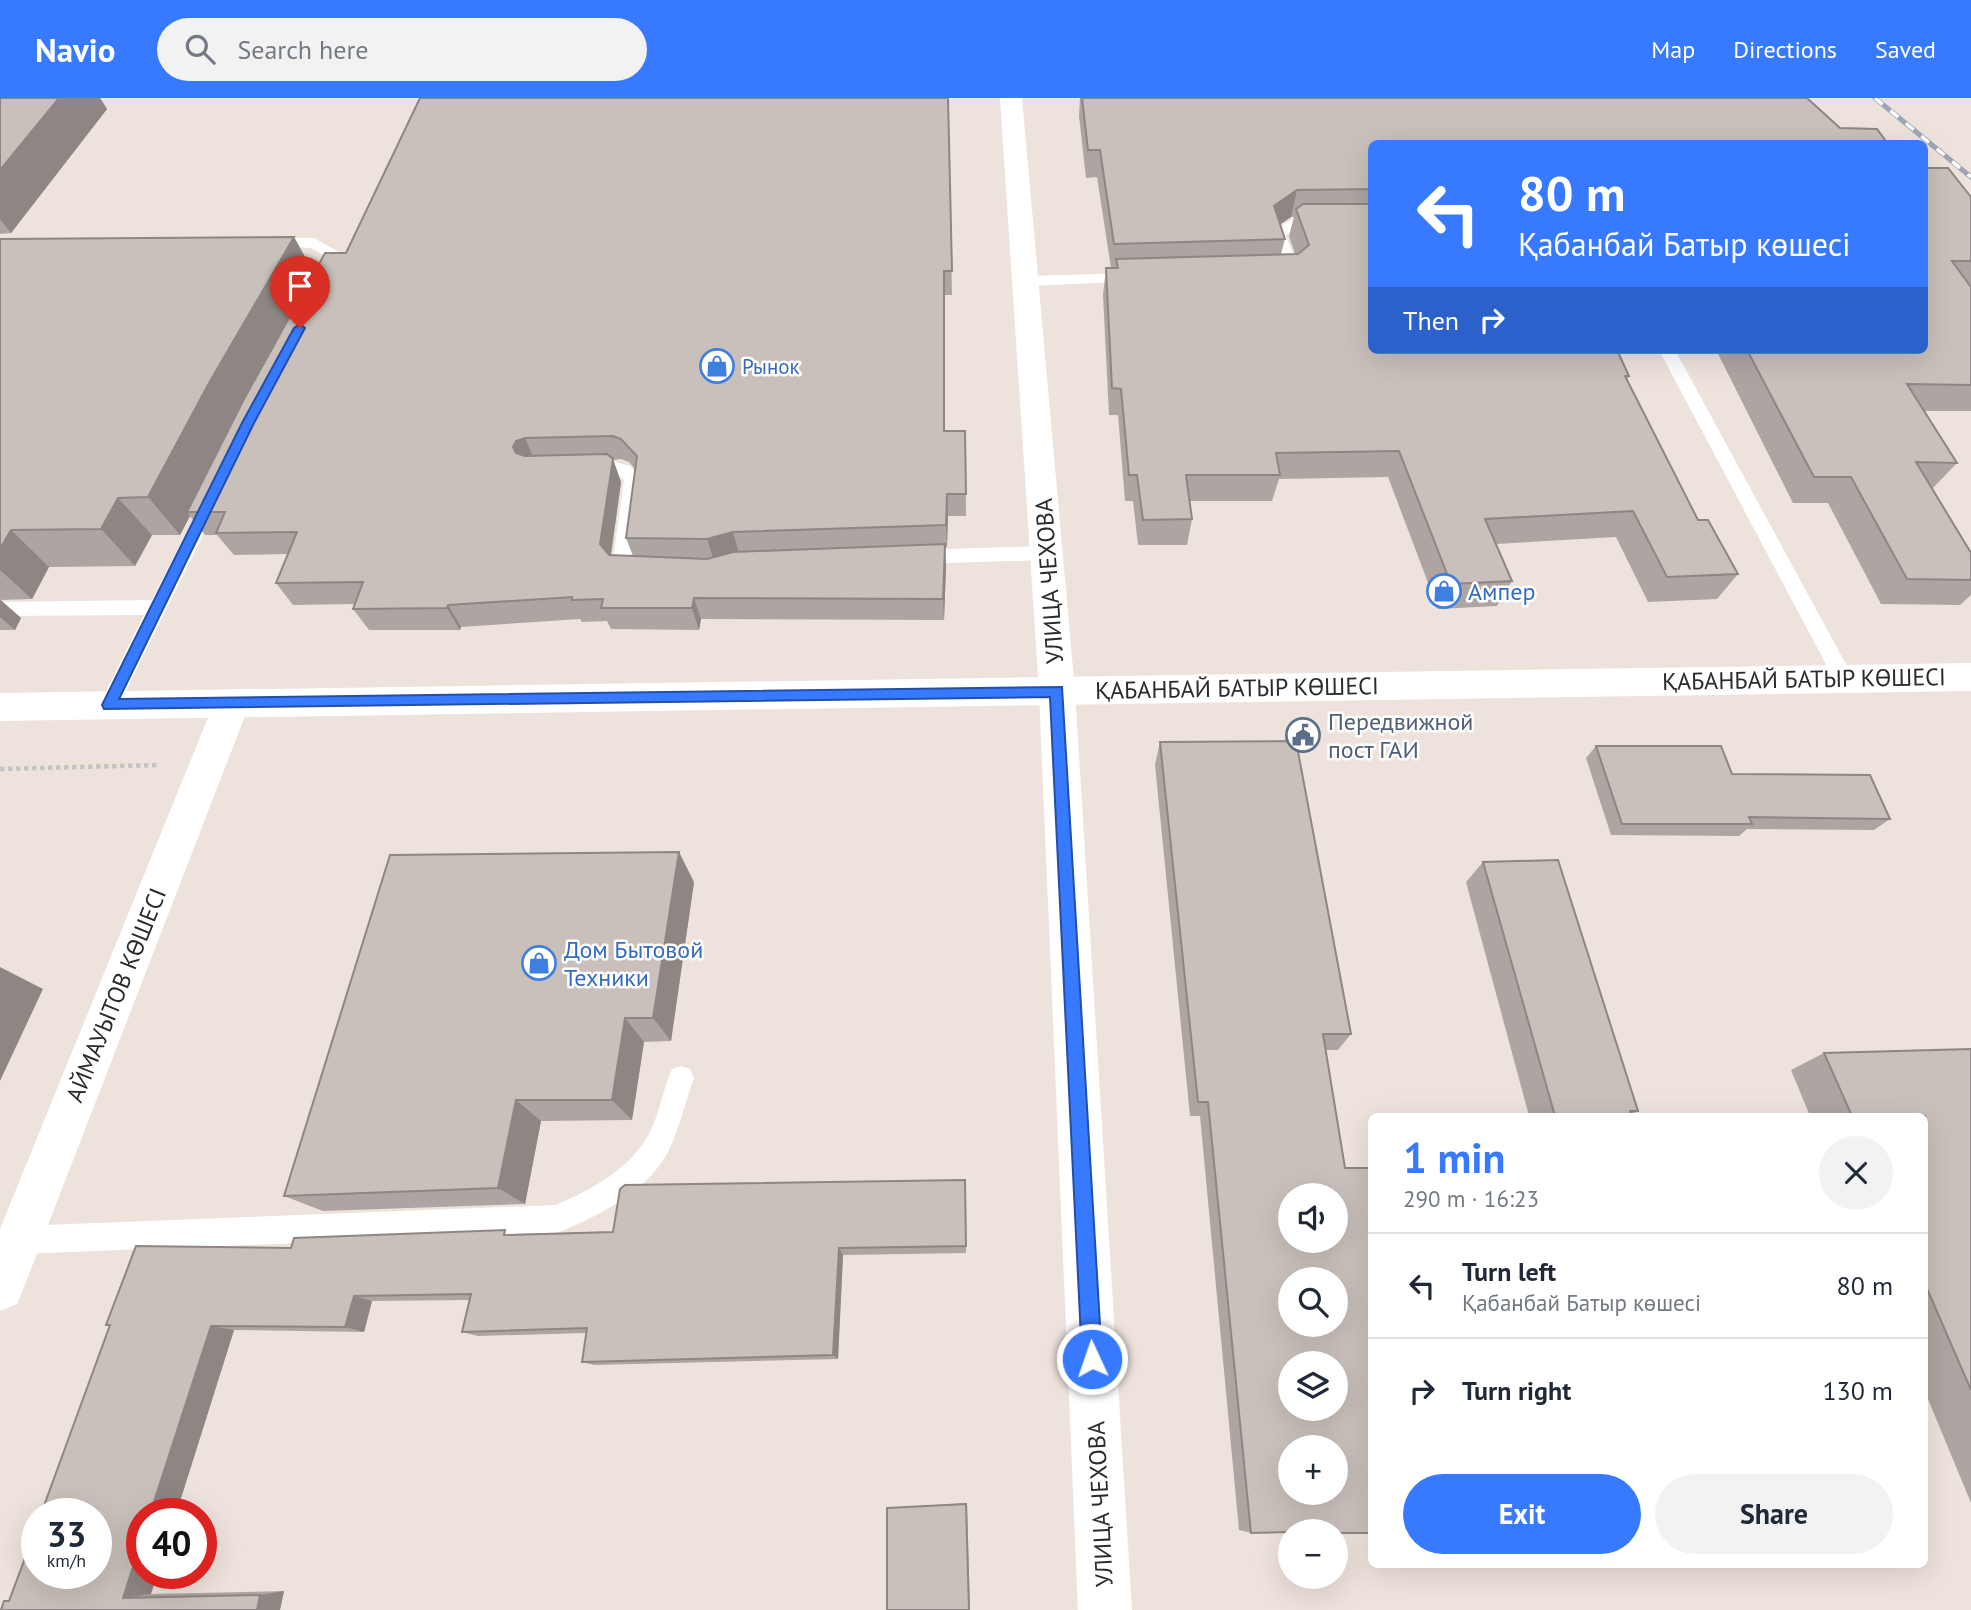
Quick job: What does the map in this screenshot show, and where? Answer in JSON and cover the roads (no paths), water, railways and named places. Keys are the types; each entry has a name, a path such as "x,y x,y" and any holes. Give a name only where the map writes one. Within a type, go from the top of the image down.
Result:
{"street":[{"name":"УЛИЦА ЧЕХОВА","path":"1011,98 1057,691 1105,1610"},
{"name":"ҚАБАНБАЙ БАТЫР КӨШЕСІ","path":"0,707 1971,677"},
{"name":"АЙМАУЫТОВ КӨШЕСІ","path":"0,1287 233,703"}],"lane":[{"path":"1264,274 1292,273 1278,234 1292,224 1368,225"},
{"path":"247,242 314,243 338,256 319,292"},
{"path":"1027,281 1152,278"},
{"path":"1669,354 1844,679"},
{"path":"572,469 621,468 630,474 632,479 622,567 626,570 661,571"},
{"path":"109,705 220,483"},
{"path":"900,558 1046,552"},
{"path":"0,609 159,607"},
{"path":"19,1240 557,1219 618,1186 654,1149 681,1078"}],"railway":[{"path":"1875,98 1926,140"},
{"path":"1928,142 1971,177"}],"place":[{"name":"Рынок","path":"717,366"},
{"name":"Ампер","path":"1444,591"},
{"name":"Передвижной пост ГАИ","path":"1303,735"},
{"name":"Дом Бытовой Техники","path":"539,963"}]}
